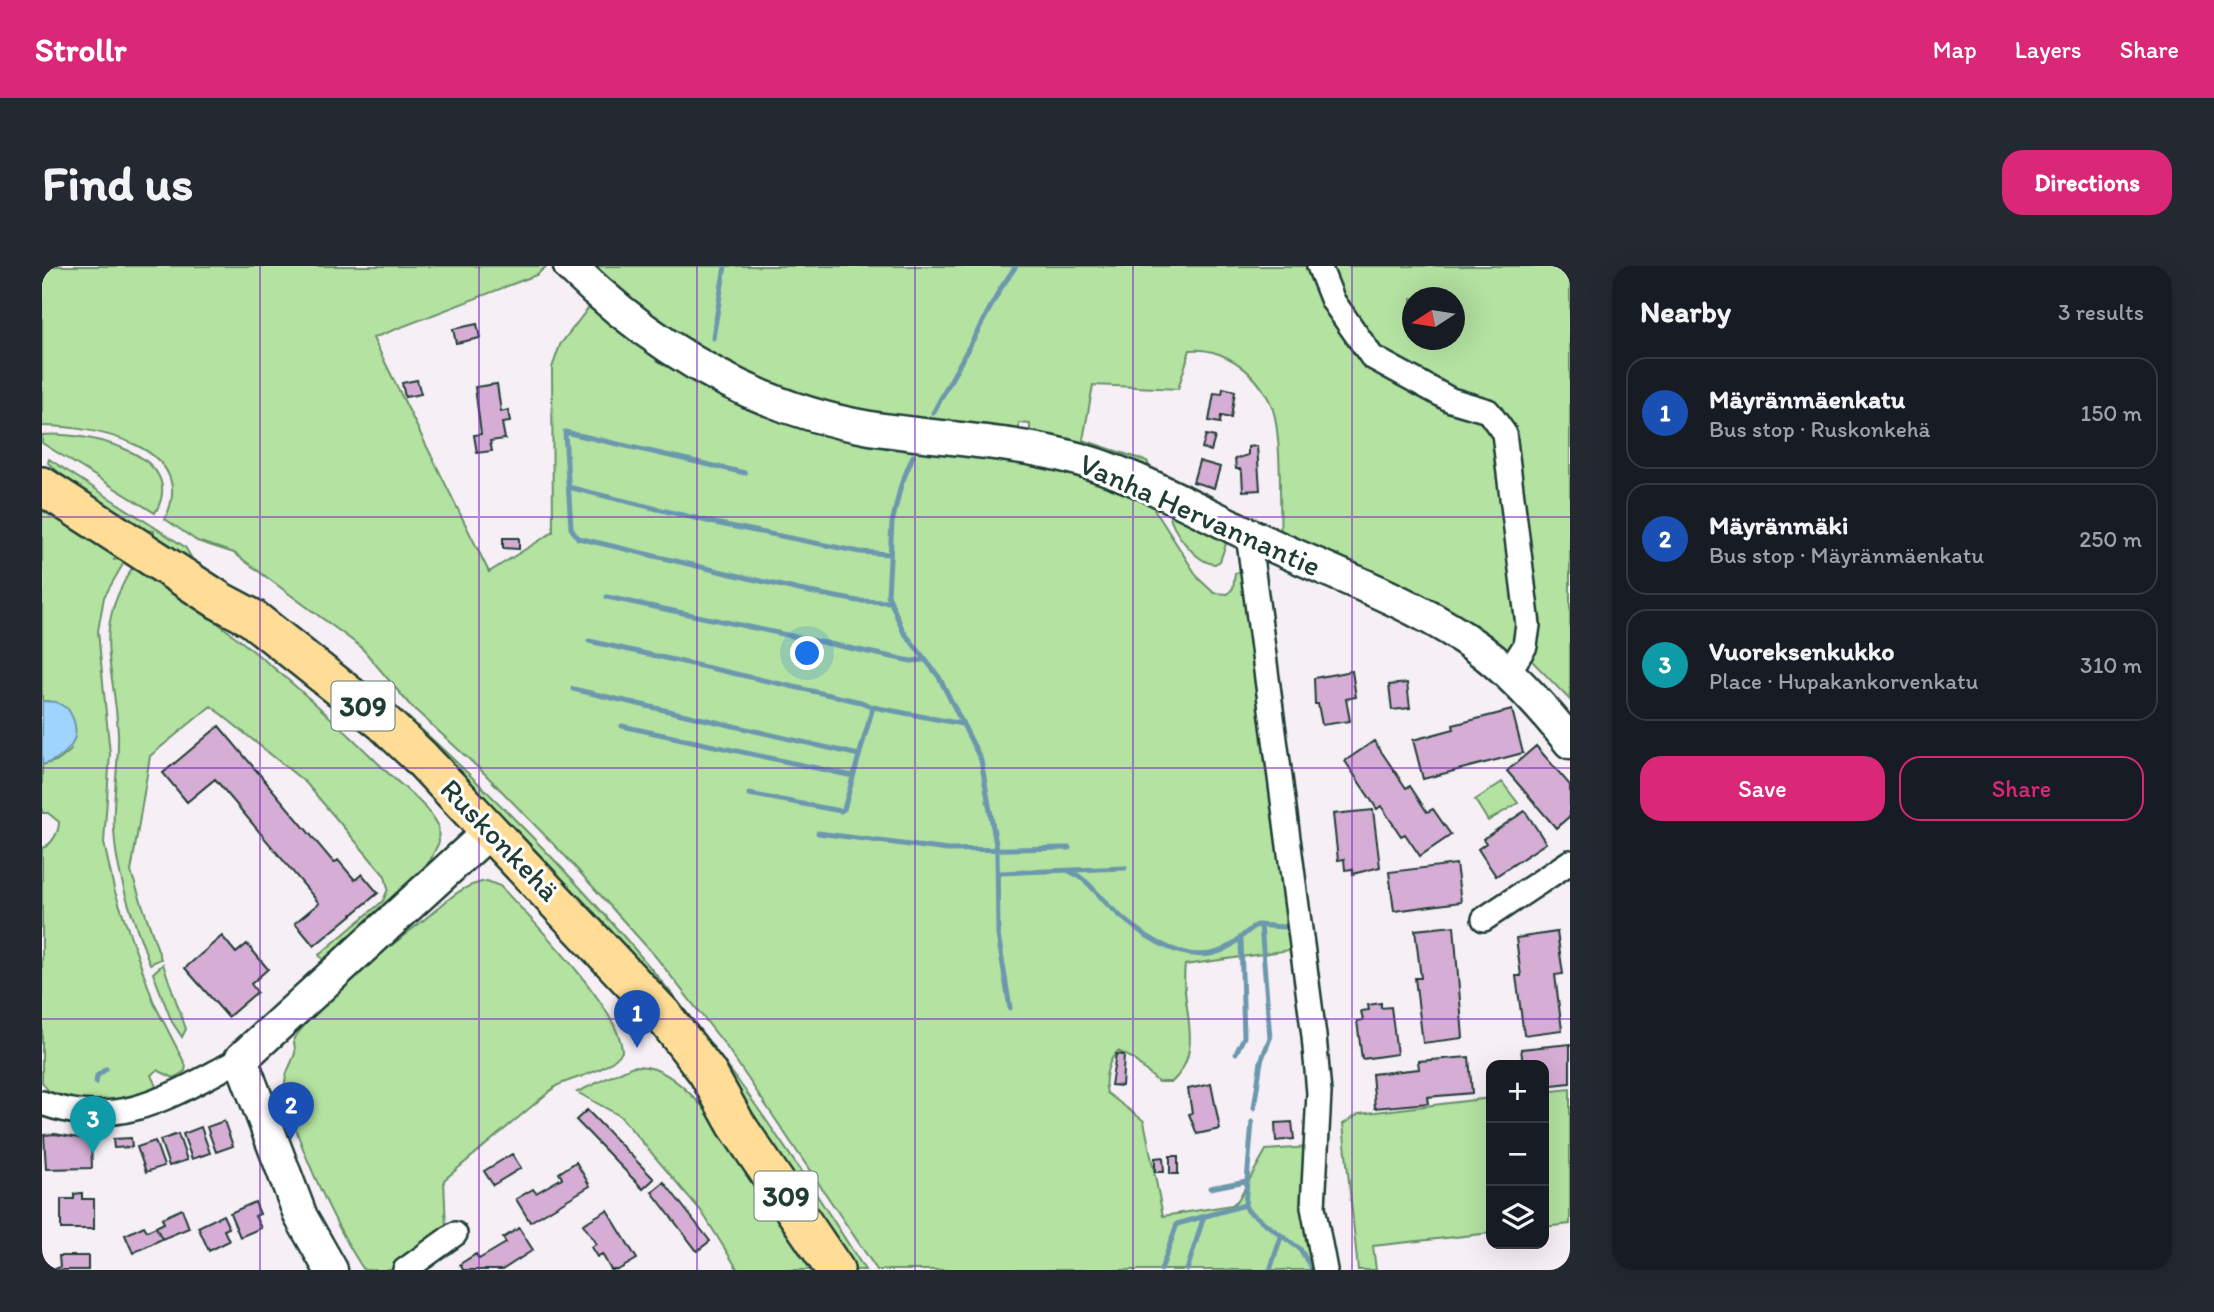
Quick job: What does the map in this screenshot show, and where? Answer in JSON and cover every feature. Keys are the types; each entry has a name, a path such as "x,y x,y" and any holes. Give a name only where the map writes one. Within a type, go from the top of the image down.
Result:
{"main road":[{"name":"Ruskonkehä","path":"42,486 220,601 483,837 694,1082 736,1124 835,1270"}],"street":[{"name":"Vanha Hervannantie","path":"570,266 606,301 666,347 756,396 866,427 1065,456 1160,491 1395,601 1465,639 1508,673 1570,742"},
{"path":"1319,266 1333,301 1372,357 1451,400 1488,411 1504,433 1528,625 1524,646 1508,673"},
{"path":"1248,534 1314,1036 1319,1093 1313,1207 1325,1270"},
{"path":"42,1103 64,1111 110,1115 152,1104 242,1059 483,837"},
{"path":"1484,919 1570,862"},
{"path":"242,1059 301,1217 331,1270"},
{"path":"405,1270 455,1234"}],"green space":[{"path":"42,266 547,266 536,275 373,338 489,572 553,532 552,368 560,345 593,302 686,371 1067,469 1149,501 1199,579 1214,593 1228,594 1233,588 1235,573 1243,572 1297,949 1185,965 1190,1041 1182,1069 1172,1082 1158,1082 1132,1058 1118,1051 1109,1065 1106,1088 1107,1093 1144,1121 1163,1216 1232,1205 1238,1200 1266,1150 1309,1147 1319,1270 877,1270 726,1046 655,956 567,858 485,774 409,704 361,647 234,553 197,541 165,519 172,494 168,473 155,457 112,436 87,430 42,426"},
{"path":"583,266 1314,266 1358,344 1492,427 1522,619 1511,652 1281,537 1279,451 1273,409 1257,382 1246,370 1220,354 1190,350 1178,389 1093,385 1083,440 1147,461 1156,480 1030,434 1030,424 1019,423 1019,433 863,414 863,410 856,409 854,413 737,376"},
{"path":"1326,266 1570,266 1570,700 1532,661 1535,640 1513,438 1372,347"},
{"path":"42,435 82,437 105,442 146,461 158,475 162,492 155,513 42,443"},
{"path":"49,459 185,547 191,557 182,557 153,538 154,531 139,530 82,492 48,463"},
{"path":"42,502 125,556 113,560 126,559 104,597 98,631 110,754 104,843 114,889 154,1003 186,1066 185,1071 174,1078 157,1070 151,1075 156,1086 132,1098 119,1101 92,1102 52,1096 42,1082 42,848 54,838 59,822 48,813 42,813 42,765 59,760 71,750 49,701 42,701"},
{"path":"1169,512 1218,533 1226,544 1220,561 1215,564 1208,562 1193,552 1174,528"},
{"path":"134,565 234,635 297,687 421,803 438,825 439,842 430,861 328,967 319,955 383,901 388,889 385,876 306,783 211,706 150,756 131,872 161,959 150,964 122,882 114,830 118,734 108,648 109,629 121,589"},
{"path":"408,717 559,865 664,984 763,1115 865,1270 851,1270 404,718"},
{"path":"1502,782 1518,803 1488,821 1475,800"},
{"path":"487,881 500,886 591,989 618,1034 622,1052 600,1069 556,1086 444,1180 446,1227 394,1270 364,1270 328,1206 304,1152 288,1103 285,1083 295,1053 294,1038 340,988 372,961 453,896 469,886"},
{"path":"163,964 186,1029 182,1037 172,1022 153,973"},
{"path":"633,1066 659,1071 679,1084 701,1104 767,1191 818,1270 738,1270 702,1212 620,1116 577,1092"},
{"path":"1570,1089 1570,1224 1549,1226 1549,1123 1549,1091"},
{"path":"1486,1099 1486,1234 1373,1246 1376,1270 1358,1270 1343,1124 1359,1114"}],"water":[{"path":"42,701 56,702 68,709 73,719 75,737 67,751 42,765"}],"building":[{"path":"477,324 480,338 456,343 453,329"},
{"path":"417,380 421,394 405,397 402,383"},
{"path":"497,384 501,412 508,410 510,422 502,423 505,439 490,441 492,451 477,453 474,435 481,434 475,387"},
{"path":"1223,388 1235,391 1231,418 1221,416 1220,423 1209,421 1214,393 1222,394"},
{"path":"1206,435 1215,437 1211,451 1202,448"},
{"path":"1257,446 1260,490 1243,491 1242,473 1240,469 1236,469 1235,459 1248,455 1248,447"},
{"path":"1199,461 1220,467 1214,488 1193,482"},
{"path":"503,538 519,538 519,549 503,548"},
{"path":"1352,671 1356,697 1346,699 1350,721 1322,725 1318,704 1315,704 1314,678"},
{"path":"1407,683 1410,708 1392,710 1389,685"},
{"path":"1512,710 1523,753 1423,779 1413,740 1454,729 1453,725"},
{"path":"219,726 334,863 338,860 355,880 362,874 378,893 314,946 295,923 319,903 215,779 187,802 163,773"},
{"path":"1374,741 1406,788 1410,786 1427,812 1433,809 1451,835 1420,856 1405,834 1401,836 1381,806 1377,809 1345,761"},
{"path":"1536,746 1570,785 1570,816 1556,828 1507,771"},
{"path":"1373,810 1380,867 1353,874 1353,869 1345,870 1344,859 1338,860 1333,814"},
{"path":"1525,811 1546,843 1496,876 1478,849 1486,843 1483,839"},
{"path":"1456,864 1461,902 1394,911 1389,872"},
{"path":"1454,926 1463,1038 1423,1043 1415,978 1421,978 1415,930"},
{"path":"1557,932 1563,974 1555,975 1562,1030 1524,1035 1516,976 1521,976 1516,938"},
{"path":"222,936 236,953 247,944 268,969 251,984 257,992 228,1017 185,968"},
{"path":"1381,1003 1381,1008 1391,1007 1397,1054 1362,1059 1357,1021 1363,1020 1361,1011 1369,1010 1368,1005"},
{"path":"1570,1044 1570,1083 1549,1085 1549,1060 1522,1060 1521,1049"},
{"path":"1116,1054 1124,1055 1122,1086 1111,1085"},
{"path":"1469,1057 1472,1093 1427,1097 1428,1103 1375,1108 1372,1074 1419,1069 1418,1061"},
{"path":"1211,1084 1220,1129 1197,1134 1189,1114 1192,1113 1188,1089"},
{"path":"587,1110 654,1179 643,1189 576,1120"},
{"path":"224,1121 233,1146 216,1152 207,1127"},
{"path":"1292,1122 1294,1139 1276,1141 1275,1123"},
{"path":"201,1127 210,1153 192,1159 183,1134"},
{"path":"55,1134 91,1140 92,1168 46,1169 44,1135"},
{"path":"178,1134 187,1160 169,1166 160,1140"},
{"path":"131,1138 132,1147 114,1148 113,1139"},
{"path":"155,1141 164,1166 146,1172 137,1147"},
{"path":"512,1154 521,1168 493,1185 484,1171"},
{"path":"1170,1156 1178,1156 1178,1174 1170,1174"},
{"path":"1163,1157 1164,1172 1155,1172 1155,1158"},
{"path":"576,1162 590,1186 530,1222 516,1199 533,1189 536,1193 562,1178 559,1173"},
{"path":"664,1182 710,1241 697,1251 652,1192"},
{"path":"82,1193 82,1199 94,1199 94,1229 61,1229 61,1199 74,1199 74,1194"},
{"path":"255,1202 260,1214 255,1216 261,1228 240,1237 230,1213"},
{"path":"182,1209 189,1228 162,1239 156,1227 164,1223 162,1218"},
{"path":"607,1210 637,1259 618,1270 611,1270 602,1254 597,1257 591,1247 596,1244 583,1224"},
{"path":"223,1215 229,1228 224,1230 229,1241 209,1251 198,1227"},
{"path":"144,1226 147,1231 156,1227 162,1239 133,1253 125,1235"},
{"path":"519,1228 533,1250 502,1270 463,1270 460,1264 476,1254 479,1259 506,1243 503,1238"},
{"path":"59,1256 88,1256 88,1270 53,1270 60,1267"}],"waterway":[{"path":"713,338 725,266"},
{"path":"933,413 1001,288 1016,266"},
{"path":"745,473 565,432 571,528 578,538 799,590 858,601 890,602"},
{"path":"913,456 901,485 892,523 888,595 903,631 939,677 981,760 997,850 998,935 1010,1008"},
{"path":"568,487 715,523 860,552 889,554"},
{"path":"607,597 911,661 924,660"},
{"path":"589,641 861,702 873,707"},
{"path":"573,689 859,755"},
{"path":"749,794 841,811 844,809 873,707 962,724"},
{"path":"622,726 853,776"},
{"path":"818,833 948,850 1069,848"},
{"path":"998,873 1125,868"},
{"path":"1069,871 1086,882 1109,906 1146,936 1176,951 1208,954 1223,950 1257,925 1284,927"},
{"path":"1254,1108 1261,1061 1270,1038 1261,925"},
{"path":"1236,1053 1244,1037 1241,940"},
{"path":"96,1083 97,1076 106,1069"},
{"path":"1161,1270 1177,1224 1245,1205 1252,1122"},
{"path":"1210,1188 1246,1181"},
{"path":"1245,1205 1248,1211 1300,1249 1313,1270"},
{"path":"1187,1270 1204,1216"},
{"path":"1270,1270 1281,1237"}],"place":[{"name":"Mäyränmäenkatu","path":"637,1048"},
{"name":"Mäyränmäki","path":"291,1140"},
{"name":"Vuoreksenkukko","path":"93,1154"}]}
